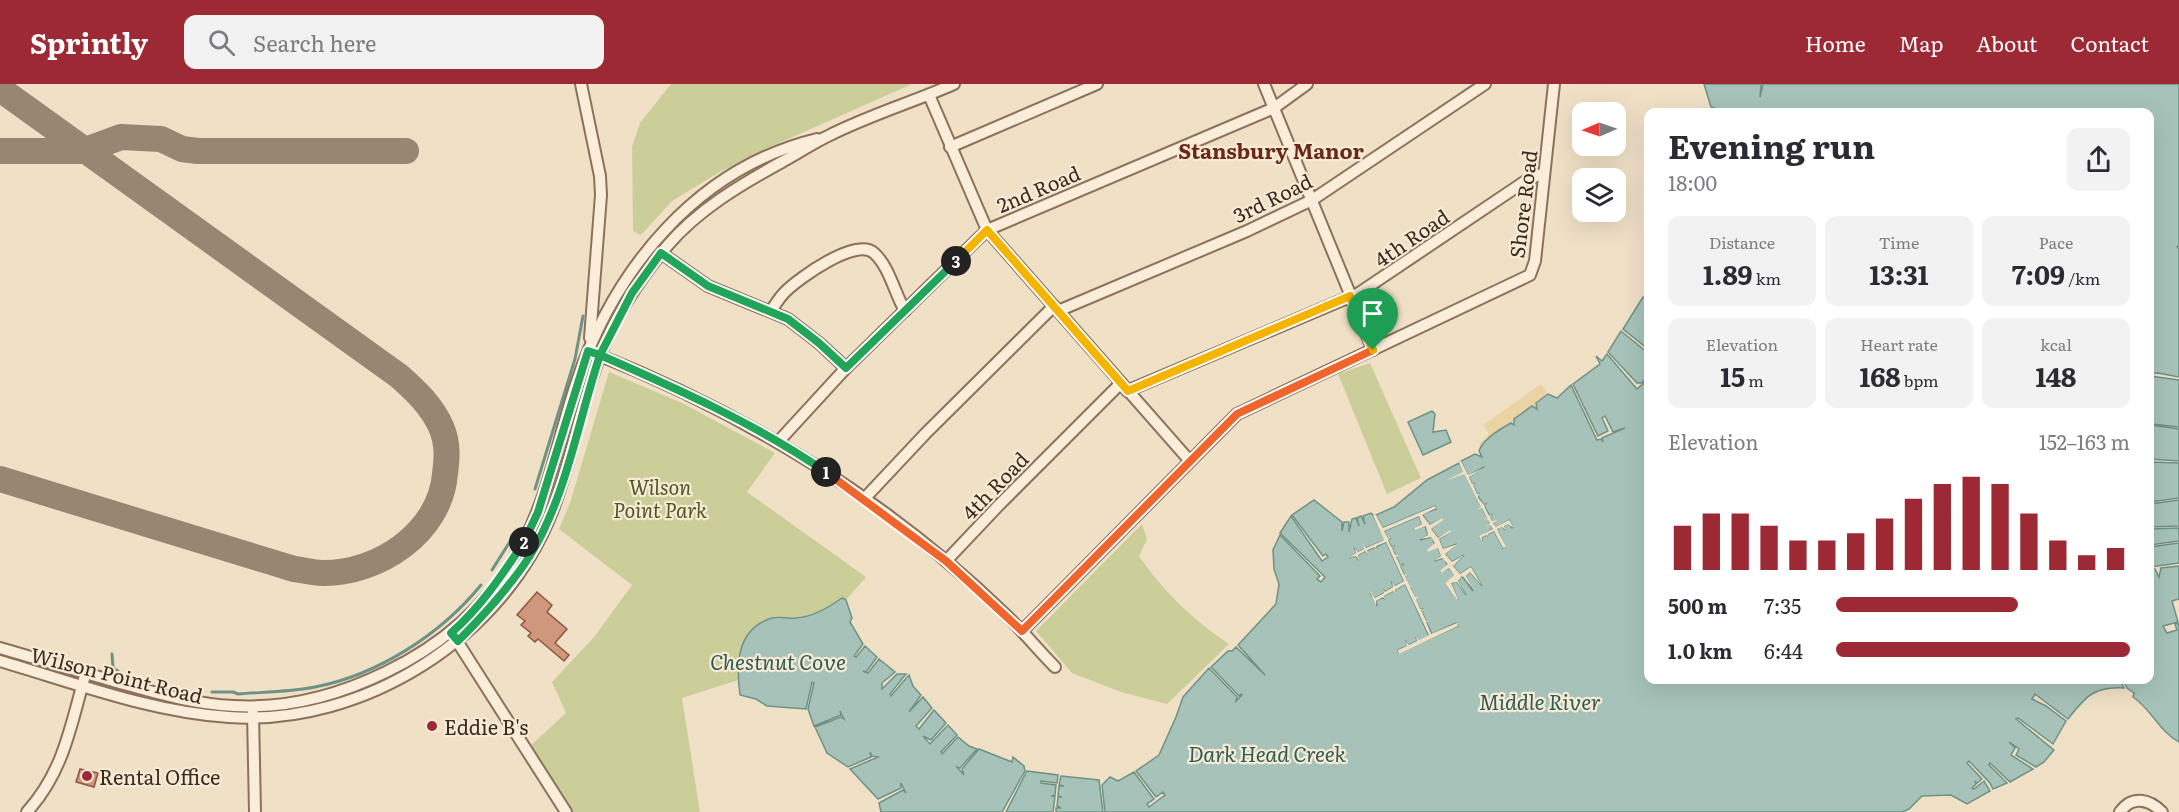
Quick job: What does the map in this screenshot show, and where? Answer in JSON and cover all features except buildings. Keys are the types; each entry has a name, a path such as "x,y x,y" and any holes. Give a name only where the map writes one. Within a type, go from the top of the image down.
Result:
{"street":[{"path":"581,84 602,195 594,306 588,351 686,393 778,442 864,499 946,561 1022,631 1055,667"},
{"name":"Wilson Point Road","path":"0,662 178,711 221,717 253,712 350,688 454,637 519,572 542,533 558,492 600,355 632,293 661,253 685,228 724,196 829,136 954,84"},
{"path":"950,147 1097,84"},
{"path":"1264,84 1373,350"},
{"name":"2nd Road","path":"778,442 846,368 987,230 1274,108 1307,84"},
{"name":"3rd Road","path":"864,499 926,433 1056,308 1247,231 1312,200 1485,84"},
{"name":"Shore Road","path":"1022,631 1222,427 1249,407 1530,275 1534,261 1554,84"},
{"path":"929,95 987,230 1189,460"},
{"name":"Wilson Point Road","path":"454,637 465,620 495,586 524,541 542,501 588,351 606,314 637,263 663,230 690,204 724,179 767,154 791,145 829,136"},
{"name":"4th Road","path":"946,561 1006,497 1124,387 1359,293 1527,180 1544,173"},
{"path":"771,311 784,293 798,281 824,264 860,248 868,249 880,260 905,311"},
{"path":"661,253 708,286 788,319 846,368"},
{"path":"454,637 566,812"},
{"name":"Wilson Point Road","path":"0,648 175,698 253,712"},
{"path":"27,812 44,792 57,770 85,673"},
{"path":"253,712 255,812"},
{"path":"2120,812 2128,803 2138,800 2154,804 2162,812"}],"green space":[{"path":"671,84 912,84 770,147 718,173 672,201 641,235 633,231 632,147 640,123"},
{"path":"1370,363 1421,478 1387,494 1338,374"},
{"name":"Wilson Point Park","path":"609,372 682,403 775,453 747,492 866,577 846,600 842,598 808,616 775,618 756,626 749,633 740,650 738,680 682,698 700,812 559,812 564,810 527,749 566,713 552,682 595,636 632,585 559,529 571,500"},
{"path":"1142,524 1147,539 1139,556 1148,569 1180,604 1229,644 1167,704 1121,692 1072,673 1036,631"}],"sand":[{"path":"1541,384 1548,394 1536,403 1536,409 1532,406 1514,419 1514,426 1511,423 1492,435 1479,451 1480,443 1489,434 1483,425"}],"water":[{"path":"1704,84 1761,84 1760,97 1763,84 2179,84 2179,246 2177,247 2179,249 2179,377 2154,374 2154,108 1711,107"},
{"path":"1643,297 1644,346 1623,329"},
{"path":"1621,331 1644,350 1644,380 1642,383 1637,383 1608,352"},
{"name":"Middle River","path":"1607,354 1637,389 1644,383 1644,684 2122,684 2124,688 2098,691 2085,699 2068,719 2035,694 2032,699 2066,721 2053,744 2018,718 2016,719 2054,750 2044,762 2036,767 2016,755 2019,749 2009,742 2015,748 2011,755 2033,769 2010,782 1990,763 1989,765 2007,783 1993,789 1969,761 1967,763 1982,779 1977,783 1975,781 1976,784 1972,788 1974,789 1984,781 1990,791 1967,804 1951,795 1922,796 1909,809 1902,812 1105,812 1102,785 1110,777 1118,781 1134,772 1154,799 1147,804 1149,807 1165,795 1163,792 1156,797 1136,771 1159,755 1183,697 1209,668 1237,697 1236,701 1242,695 1239,696 1211,667 1228,651 1236,647 1265,675 1238,645 1276,604 1279,584 1274,569 1273,550 1280,535 1320,576 1317,579 1321,582 1325,577 1280,533 1291,516 1322,561 1328,557 1326,554 1323,556 1292,515 1314,500 1342,522 1342,531 1344,522 1349,522 1349,532 1352,519 1356,518 1359,526 1357,518 1361,516 1365,524 1363,516 1371,513 1373,515 1385,540 1366,548 1364,546 1365,549 1358,552 1355,549 1356,553 1349,558 1356,556 1358,559 1358,555 1365,551 1367,553 1375,547 1377,549 1376,547 1386,542 1404,581 1395,586 1392,583 1393,587 1385,592 1383,589 1384,593 1375,598 1370,593 1377,606 1376,601 1383,597 1385,600 1384,596 1393,591 1395,593 1395,590 1405,584 1429,636 1419,641 1416,637 1417,641 1409,645 1406,642 1407,646 1398,650 1399,653 1458,626 1456,623 1432,634 1400,566 1404,564 1400,565 1392,548 1395,546 1391,547 1388,540 1391,538 1388,539 1384,531 1419,516 1422,524 1414,529 1425,526 1428,535 1420,540 1432,537 1435,545 1428,551 1438,547 1441,556 1434,561 1444,558 1448,567 1440,572 1449,568 1455,575 1446,583 1458,600 1451,583 1457,582 1466,595 1458,581 1462,576 1473,591 1466,576 1470,572 1482,586 1471,567 1460,574 1453,566 1464,555 1452,562 1445,554 1457,544 1443,549 1439,539 1450,532 1438,538 1431,529 1442,519 1430,525 1422,514 1436,509 1435,506 1383,528 1376,515 1394,507 1427,480 1459,463 1490,523 1488,525 1490,524 1493,529 1480,537 1482,541 1482,537 1487,535 1489,537 1488,534 1494,531 1503,548 1505,547 1497,529 1502,526 1505,530 1504,526 1508,523 1513,527 1509,520 1496,528 1490,517 1493,514 1490,516 1484,506 1487,503 1484,505 1477,495 1480,493 1477,494 1473,485 1475,483 1472,484 1469,477 1484,467 1468,476 1461,461 1475,454 1482,457 1479,451 1492,435 1511,423 1514,425 1514,419 1532,406 1537,409 1536,403 1548,394 1557,398 1571,385 1597,440 1601,439 1603,442 1602,438 1625,428 1613,432 1605,416 1602,418 1608,431 1598,436 1573,384 1600,364 1596,356 1602,361"},
{"path":"2154,377 2179,380 2179,427 2154,424"},
{"path":"1432,411 1435,414 1433,432 1446,430 1451,442 1423,455 1408,422"},
{"path":"2154,425 2179,429 2179,461 2154,459"},
{"path":"2154,462 2179,463 2179,498 2154,501"},
{"path":"2179,500 2179,526 2154,527 2154,503"},
{"path":"2179,528 2179,541 2154,544 2154,529"},
{"path":"2179,543 2179,563 2154,566 2154,546"},
{"path":"2179,566 2179,599 2172,601 2178,622 2163,626 2167,633 2177,630 2175,624 2178,623 2179,628 2179,742 2166,732 2146,708 2133,697 2134,693 2125,684 2154,684 2154,569 2159,577 2161,568"},
{"name":"Chestnut Cove","path":"842,598 846,600 852,618 850,622 863,644 854,656 856,657 865,646 877,657 866,672 863,671 868,673 879,659 895,672 882,683 882,689 897,674 906,674 890,694 891,696 909,675 913,686 921,695 909,712 923,697 932,708 916,726 919,729 934,710 946,723 931,740 923,736 930,744 948,725 957,735 941,752 942,754 958,737 977,749 960,768 957,767 964,775 962,769 979,749 1012,762 1013,757 1024,766 1025,771 1002,812 881,812 879,803 903,790 906,793 901,783 901,788 878,799 850,769 878,757 872,756 870,752 871,757 848,767 827,753 815,727 841,717 844,719 840,711 841,715 814,726 808,709 814,683 812,682 806,709 767,706 756,699 740,695 739,660 745,639 751,630 772,618 796,618 814,614"},
{"path":"1027,771 1058,775 1057,783 1041,781 1041,783 1056,785 1055,795 1051,796 1055,796 1053,812 1006,812"},
{"path":"1061,776 1099,780 1103,812 1056,812 1056,808 1061,808 1057,806 1058,797 1062,797 1058,796 1059,786 1064,786 1059,785"}],"pier":[{"path":"1461,461 1468,475 1484,468 1469,477 1472,484 1475,483 1473,485 1477,494 1481,493 1478,498 1484,505 1487,503 1484,506 1489,516 1493,514 1490,517 1492,521 1497,520 1493,523 1496,527 1509,520 1514,528 1508,524 1504,526 1506,530 1502,527 1497,529 1506,547 1503,548 1494,531 1488,534 1490,539 1487,535 1482,537 1482,542 1479,536 1493,529 1490,525 1486,526 1490,523 1487,519 1483,520 1487,518 1482,508 1477,510 1481,507 1464,474 1445,481 1463,472 1459,463"},
{"path":"1435,506 1436,508 1422,515 1430,525 1442,518 1443,520 1431,529 1438,538 1450,530 1451,532 1439,539 1443,549 1458,544 1445,554 1452,562 1464,555 1453,566 1460,574 1471,567 1482,586 1470,572 1466,576 1474,590 1462,576 1458,581 1466,595 1457,582 1451,583 1457,600 1445,583 1454,575 1449,568 1441,573 1440,571 1448,564 1442,558 1433,561 1441,556 1438,548 1428,552 1427,550 1435,543 1431,537 1420,539 1428,535 1426,526 1415,530 1414,528 1422,524 1419,516 1384,531 1388,538 1391,537 1388,540 1391,547 1395,546 1392,548 1395,555 1399,555 1396,557 1400,565 1404,564 1400,566 1404,575 1408,574 1405,576 1410,586 1413,585 1410,587 1415,597 1419,597 1416,599 1420,609 1424,609 1421,610 1426,621 1429,621 1426,622 1431,634 1457,623 1458,626 1399,654 1398,650 1407,646 1405,641 1409,645 1417,641 1416,636 1419,640 1429,635 1405,584 1395,590 1396,595 1393,591 1384,596 1386,601 1383,597 1376,601 1376,606 1369,590 1375,598 1384,593 1382,588 1385,592 1393,587 1392,582 1395,586 1404,581 1386,542 1376,546 1377,551 1375,547 1367,550 1369,555 1365,551 1358,555 1359,560 1356,556 1348,558 1356,553 1355,548 1358,552 1364,549 1363,544 1366,548 1384,540 1373,515 1376,515 1383,528"}],"waterway":[{"path":"535,489 575,359 583,316"},
{"path":"492,570 516,532"},
{"path":"212,692 238,694 296,690 339,681 362,673 407,650 428,636 465,603 481,585"},
{"path":"112,654 113,668 118,671"}],"taxiway":[{"path":"0,89 399,376 434,414 444,435 447,457 441,495 432,514 419,532 384,558 364,566 322,573 294,569 0,479"},
{"path":"0,151 83,151 121,137 161,139 182,149 198,151 406,151"}],"place":[{"name":"Eddie B's","path":"432,726"},
{"name":"Rental Office","path":"87,776"}],"district":[{"name":"Stansbury Manor","path":"1271,149"}],"route":[{"path":"1373,350 1237,414 1022,631 946,561 821,468 778,442 686,393 600,355 552,512 532,552 503,592 458,641 451,633 495,586 524,541 538,512 588,351 600,355 632,293 661,253 708,286 788,319 846,368 987,230 1128,391 1350,296 1373,350"}],"water label":[{"name":"Dark Head Creek","path":"1267,752"}]}
